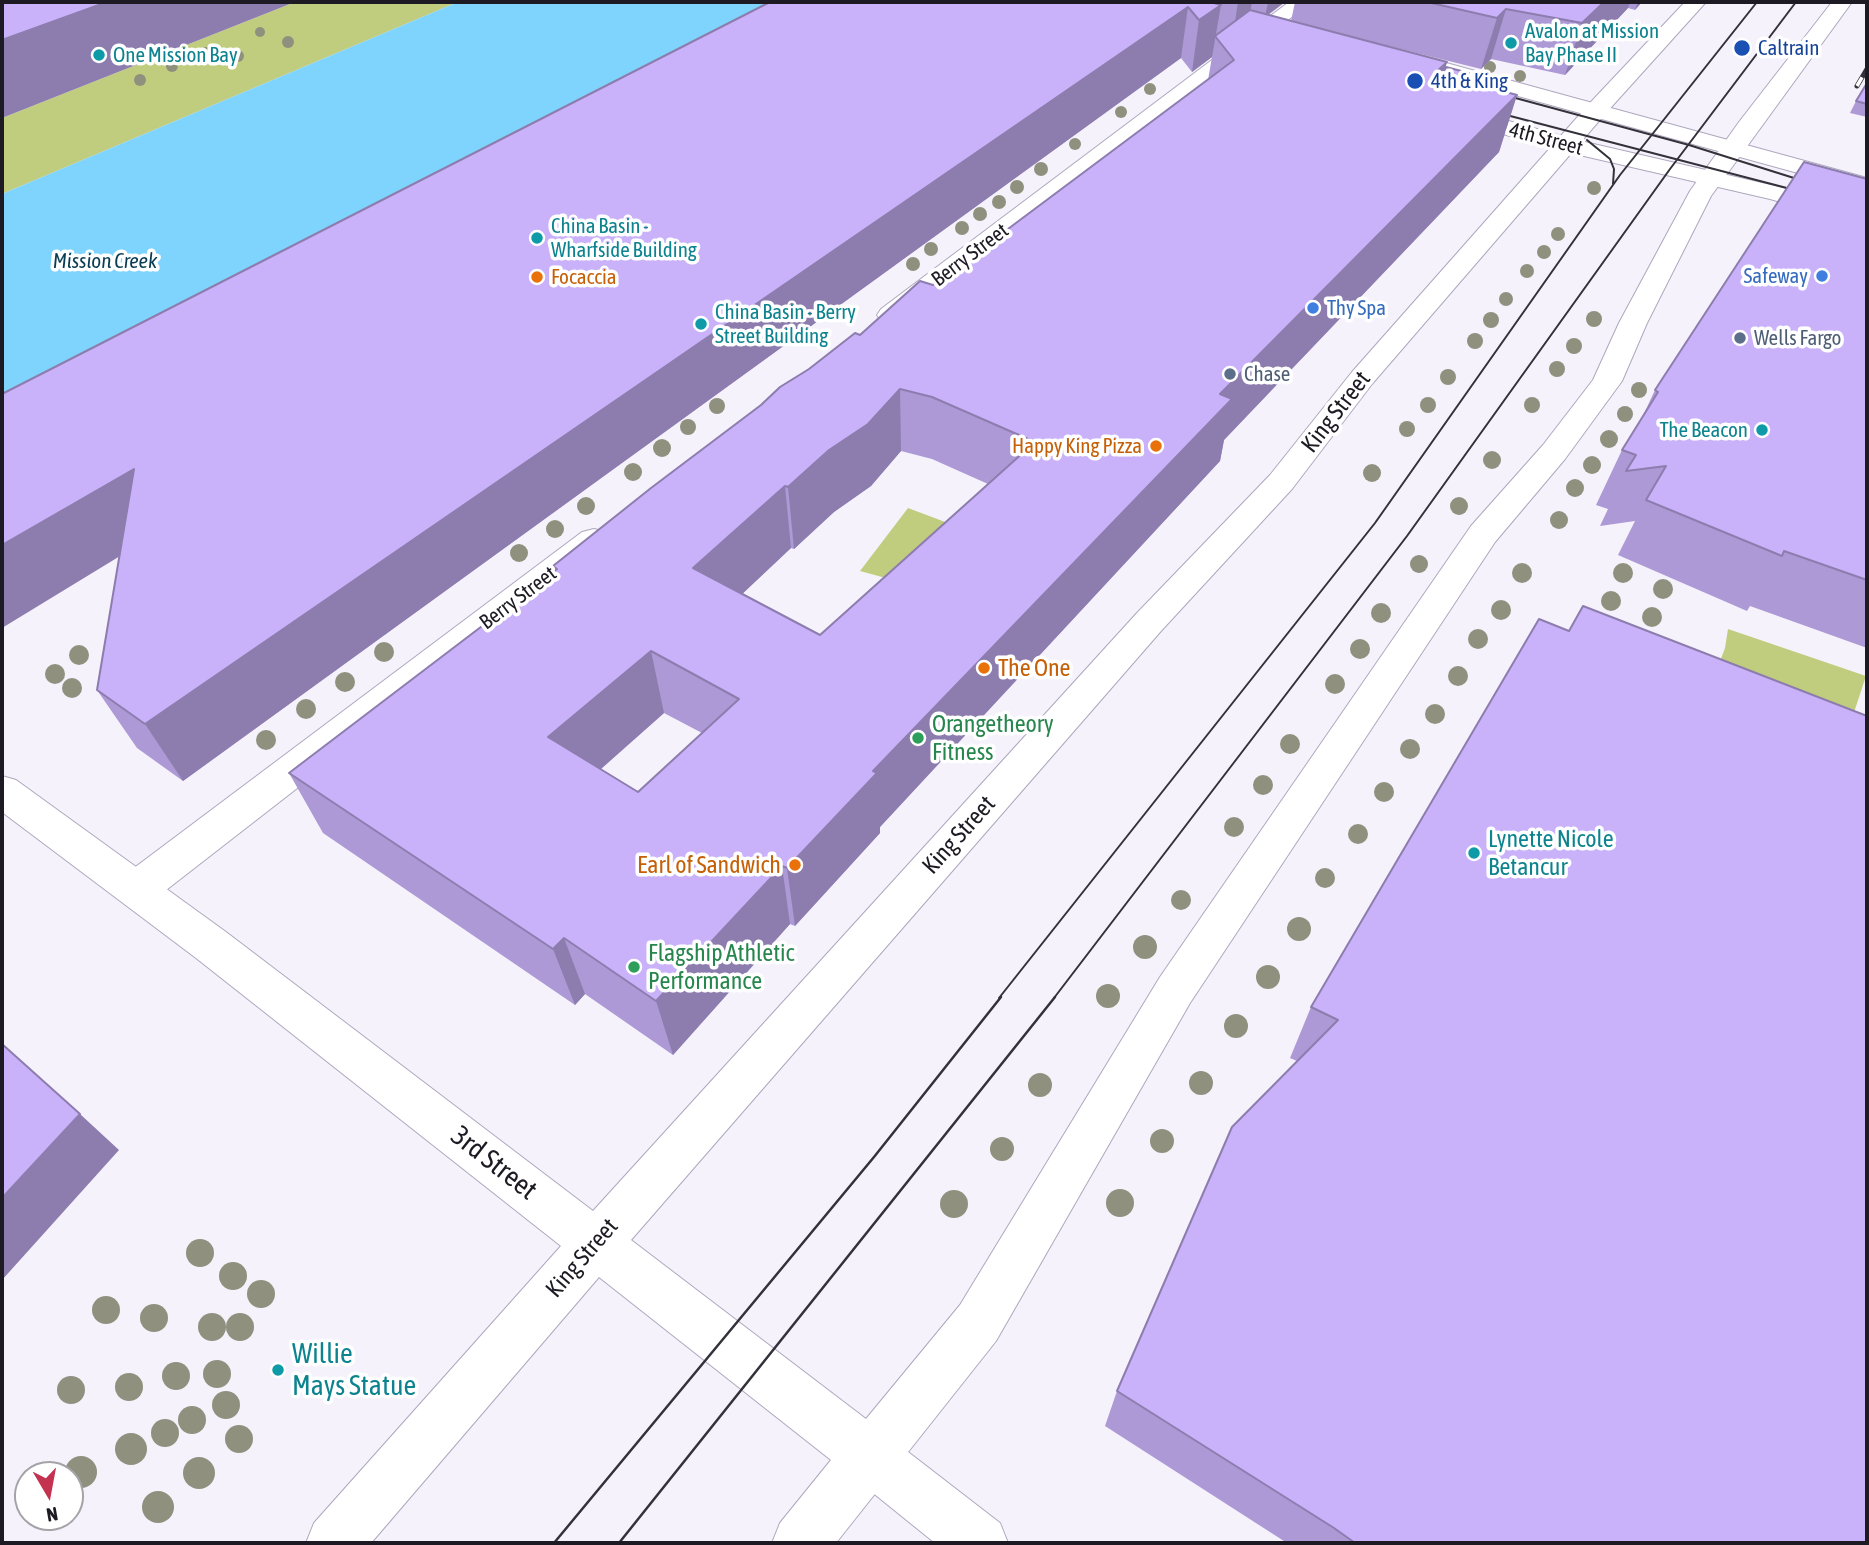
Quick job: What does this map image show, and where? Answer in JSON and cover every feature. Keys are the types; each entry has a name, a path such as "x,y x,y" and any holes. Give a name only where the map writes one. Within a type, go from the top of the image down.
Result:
{"main road":[{"name":"Berry Street","path":"869,332 1249,56 1270,26 1301,2"},
{"name":"King Street","path":"334,1543 596,1241 1149,622 1281,482 1362,379 1597,109 1696,2"},
{"path":"800,1543 978,1323 1175,990 1483,534 1554,452 1607,381 1633,323 1722,163 1842,2"},
{"path":"1242,19 1295,31"},
{"path":"1209,44 1249,56"},
{"name":"4th Street","path":"1396,56 1597,109 1722,163 1867,218"},
{"name":"4th Street","path":"1437,108 1566,145 1722,163 1867,185"},
{"name":"Berry Street","path":"137,889 614,525"},
{"name":"3rd Street","path":"2,790 137,889 596,1241 980,1543"}],"green space":[{"path":"295,2 458,2 2,194 2,118"},
{"path":"908,508 961,528 904,583 860,571"},
{"path":"1728,629 1866,676 1841,752 1719,664"}],"water":[{"name":"Mission Creek","path":"458,2 811,2 2,421 2,194"}],"building":[{"path":"2,2 107,2 2,40"},
{"path":"770,2 1210,2 1221,5 1199,20 1188,7 145,724 97,690 134,469 2,545 2,394"},
{"path":"1427,2 1604,2 1582,23 1506,9 1497,18"},
{"path":"1250,10 1447,62 1435,73 1517,95 1220,394 1232,399 873,771 877,773 787,868 782,866 656,1001 564,938 553,949 289,773 557,569 553,566 761,405 780,387 809,369 855,333 860,335 920,281 933,285 1234,60 1215,36","holes":["900,389 932,397 1035,442 820,635 693,568 785,486 788,487 829,450 868,424","651,651 739,699 638,792 548,737"]},
{"path":"1446,67 1469,73 1461,80 1443,76"},
{"path":"1867,83 1867,104 1856,101"},
{"name":"The Beacon","path":"1804,162 1867,179 1867,580 1784,551 1782,556 1646,500 1666,466 1626,471 1636,455 1622,450 1658,392 1655,390"},
{"path":"1583,606 1867,716 1867,1543 1355,1543 1117,1391 1232,1127 1338,1020 1311,1007 1539,619 1569,631"},
{"path":"2,1044 80,1114 2,1198"}],"tram line":[{"path":"1652,135 1757,2"},
{"path":"1688,145 1796,2"},
{"path":"1497,93 1652,135"},
{"path":"1491,111 1640,150"},
{"path":"1640,150 1652,135"},
{"path":"1652,135 1688,145"},
{"path":"1587,140 1610,159 1614,169 1613,184"},
{"path":"1677,159 1688,145"},
{"path":"1688,145 1813,184"},
{"path":"999,998 1375,523 1640,150"},
{"path":"1640,150 1677,159"},
{"path":"1054,998 1407,536 1677,159"},
{"path":"1677,159 1806,193"},
{"path":"554,1543 874,1157 1001,997"},
{"path":"619,1543 1055,997"}],"railway":[{"path":"1857,86 1867,69"}],"place":[{"name":"Avalon at Mission Bay Phase II","path":"1511,43"},
{"name":"Caltrain","path":"1742,48"},
{"name":"One Mission Bay","path":"99,55"},
{"name":"4th & King","path":"1415,81"},
{"name":"China Basin - Wharfside Building","path":"537,238"},
{"name":"Safeway","path":"1822,276"},
{"name":"Focaccia","path":"537,277"},
{"name":"Thy Spa","path":"1313,308"},
{"name":"China Basin - Berry Street Building","path":"701,324"},
{"name":"Wells Fargo","path":"1740,338"},
{"name":"Chase","path":"1230,374"},
{"name":"The Beacon","path":"1762,430"},
{"name":"Happy King Pizza","path":"1156,446"},
{"name":"The One","path":"984,668"},
{"name":"Orangetheory Fitness","path":"918,738"},
{"name":"Lynette Nicole Betancur","path":"1474,853"},
{"name":"Earl of Sandwich","path":"795,865"},
{"name":"Flagship Athletic Performance","path":"634,967"},
{"name":"Willie Mays Statue","path":"278,1370"}]}
